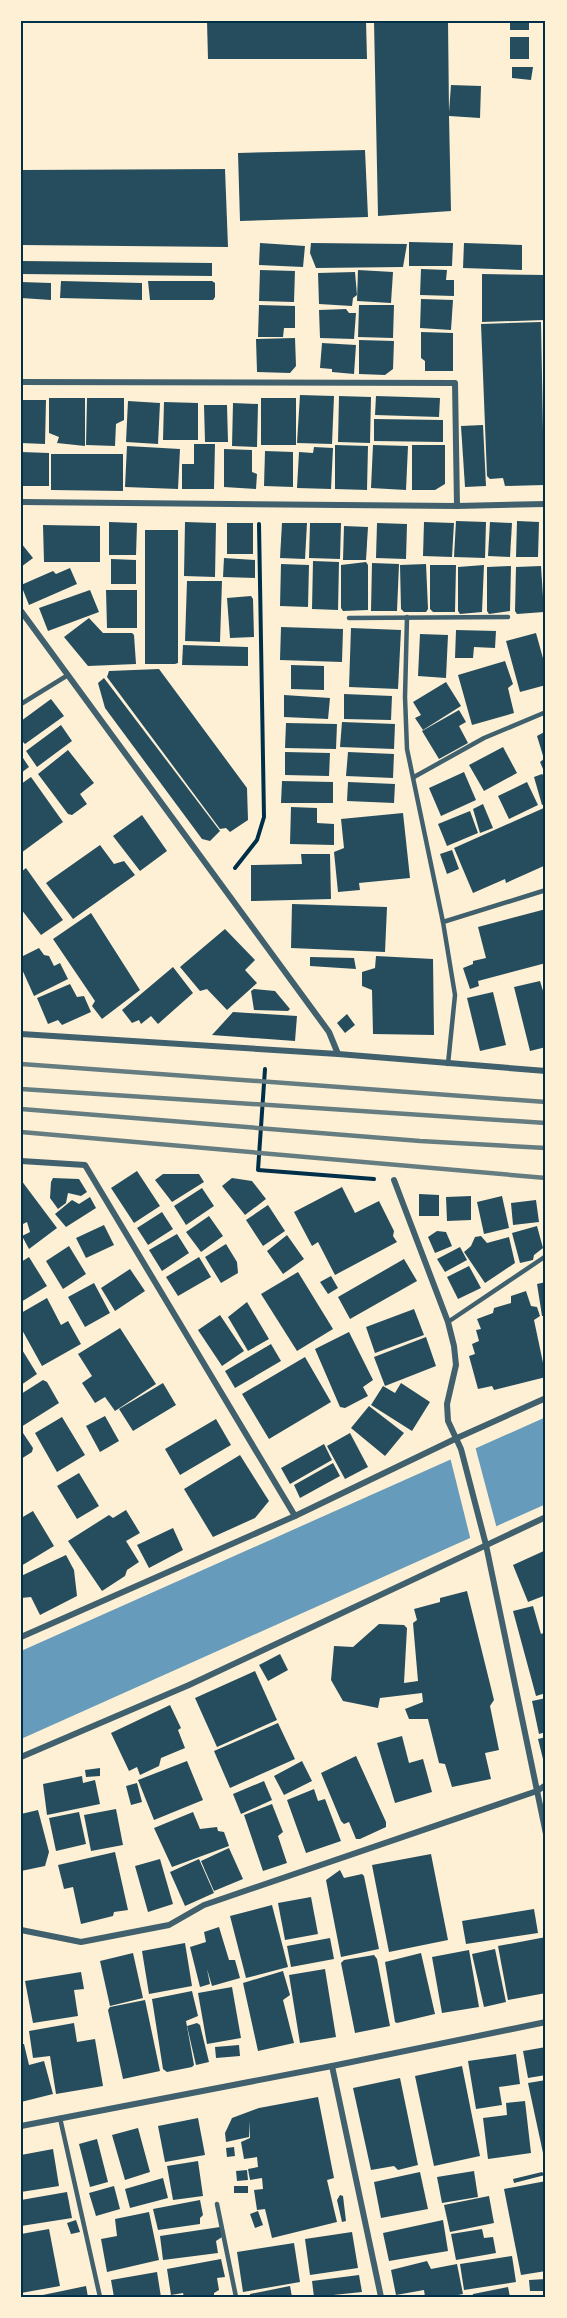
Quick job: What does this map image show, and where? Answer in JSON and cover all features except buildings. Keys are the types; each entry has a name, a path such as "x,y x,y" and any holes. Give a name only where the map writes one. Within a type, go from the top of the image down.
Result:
{"street":[{"path":"21,382 455,383 457,506"},
{"path":"21,502 457,506 546,504"},
{"path":"21,611 329,1032 338,1054"},
{"path":"21,1034 338,1054 546,1071"},
{"path":"21,1161 85,1165 294,1516"},
{"path":"394,1180 448,1322 454,1346 456,1365 447,1404 448,1421 461,1449 484,1536 546,1834"},
{"path":"21,1637 294,1516 546,1398"},
{"path":"21,1757 189,1685 546,1517"},
{"path":"21,1930 81,1942 169,1925 204,1905 537,1791 546,1785"},
{"path":"21,2126 546,2022"},
{"path":"332,2066 381,2297"}],"lane":[{"path":"407,617 405,697 407,749 443,922 455,995 448,1064"},
{"path":"349,618 508,617"},
{"path":"21,704 68,675"},
{"path":"414,777 484,738 546,712"},
{"path":"443,922 546,890"},
{"path":"448,1322 546,1256"},
{"path":"60,2118 100,2297"},
{"path":"216,2204 236,2297"}],"path":[{"path":"222,885 256,840 264,818 259,504"},
{"path":"265,1067 258,1170 394,1180"}],"water":[{"path":"546,1417 546,1504 21,1739 21,1651"}],"pier":[{"path":"475,1446 497,1529 471,1541 450,1457"}],"railway":[{"path":"21,1064 546,1102"},
{"path":"21,1089 546,1123"},
{"path":"21,1109 420,1141 546,1148"},
{"path":"21,1132 546,1178"}]}
